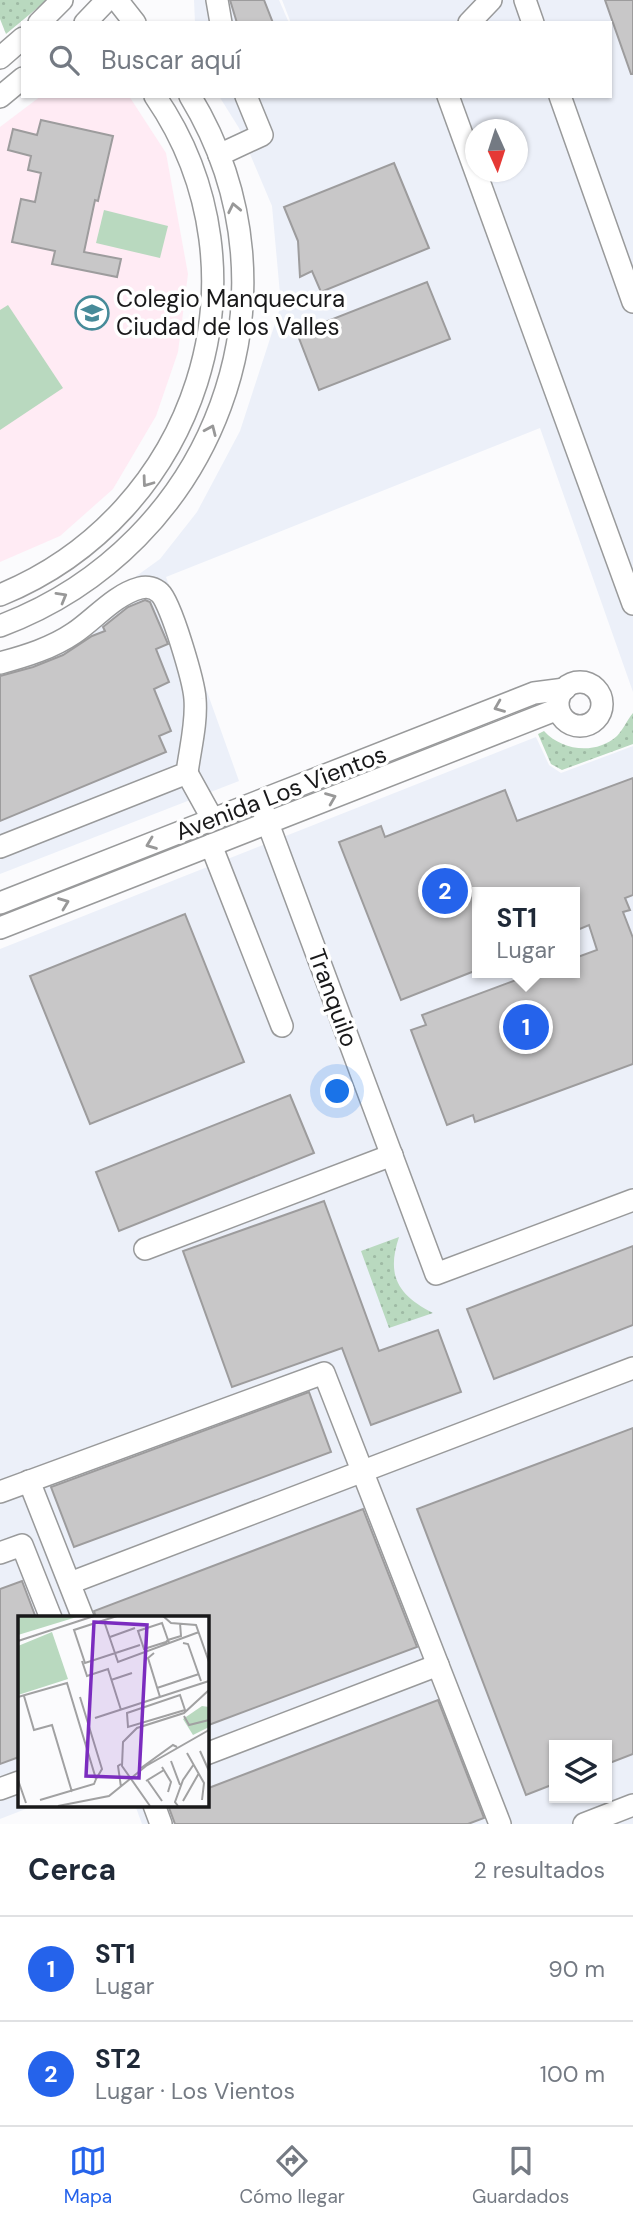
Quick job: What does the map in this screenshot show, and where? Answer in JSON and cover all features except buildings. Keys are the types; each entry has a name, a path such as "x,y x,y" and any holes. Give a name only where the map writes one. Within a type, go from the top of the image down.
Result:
{"street":[{"path":"41,21 62,0"},
{"path":"89,16 107,0"},
{"path":"117,0 133,21"},
{"path":"217,0 221,21"},
{"path":"471,21 491,0"},
{"path":"525,0 532,21"},
{"path":"0,58 21,40"},
{"path":"0,97 21,80"},
{"path":"0,595 38,578 74,555 125,509 171,446 199,378 212,308 209,234 200,193 187,156 156,98"},
{"path":"0,626 38,611 77,588 115,560 136,540 174,496 189,473 213,426 227,388 237,349 242,297 236,218 219,155 191,98"},
{"path":"219,155 262,135 247,98"},
{"path":"448,98 633,604"},
{"path":"561,98 633,302"},
{"path":"0,663 20,658 58,642 76,632 106,607 138,589 156,590 164,598 194,686 195,712 187,773 213,820"},
{"name":"Avenida Los Vientos","path":"0,903 534,693 561,699 268,823 0,928"},
{"path":"0,847 187,773"},
{"name":"Tranquilo","path":"260,802 436,1274 633,1200"},
{"path":"211,845 282,1026"},
{"path":"145,1249 392,1155"},
{"path":"70,1583 633,1368"},
{"path":"0,1492 324,1373 500,1824"},
{"path":"29,1481 82,1616"},
{"path":"0,1553 22,1545 50,1616"},
{"path":"208,1753 438,1665"},
{"path":"0,1789 18,1782"},
{"path":"584,1824 633,1805"},
{"path":"154,1806 161,1824"}],"shaded area":[{"path":"194,0 279,0 288,21 195,21"},
{"path":"282,0 633,0 633,692 540,428 166,577 239,781 0,874 0,654 36,641 77,619 160,559 197,512 240,431 281,305 272,206 239,128 220,98 612,98 612,21 290,21"},
{"name":"Colegio Manquecura Ciudad de los Valles","path":"38,98 130,98 166,153 188,274 178,352 156,416 113,489 60,536 0,562 0,127"},
{"path":"536,737 549,765 561,773 633,746 633,1824 142,1824 135,1806 208,1806 208,1616 18,1616 18,1806 33,1806 0,1819 0,949"}],"green space":[{"path":"0,0 47,0 6,34 0,19"},
{"path":"104,210 168,226 160,258 96,243"},
{"path":"8,305 63,388 0,430 0,310"},
{"path":"633,713 633,744 562,770 551,764 538,734 544,731 560,743 579,748 599,746 617,736"},
{"path":"399,1237 394,1263 398,1283 411,1299 433,1313 389,1328 361,1251"}],"place":[{"name":"Colegio Manquecura Ciudad de los Valles","path":"92,313"},
{"name":"ST2","path":"445,891"},
{"name":"ST1","path":"526,1027"}]}
